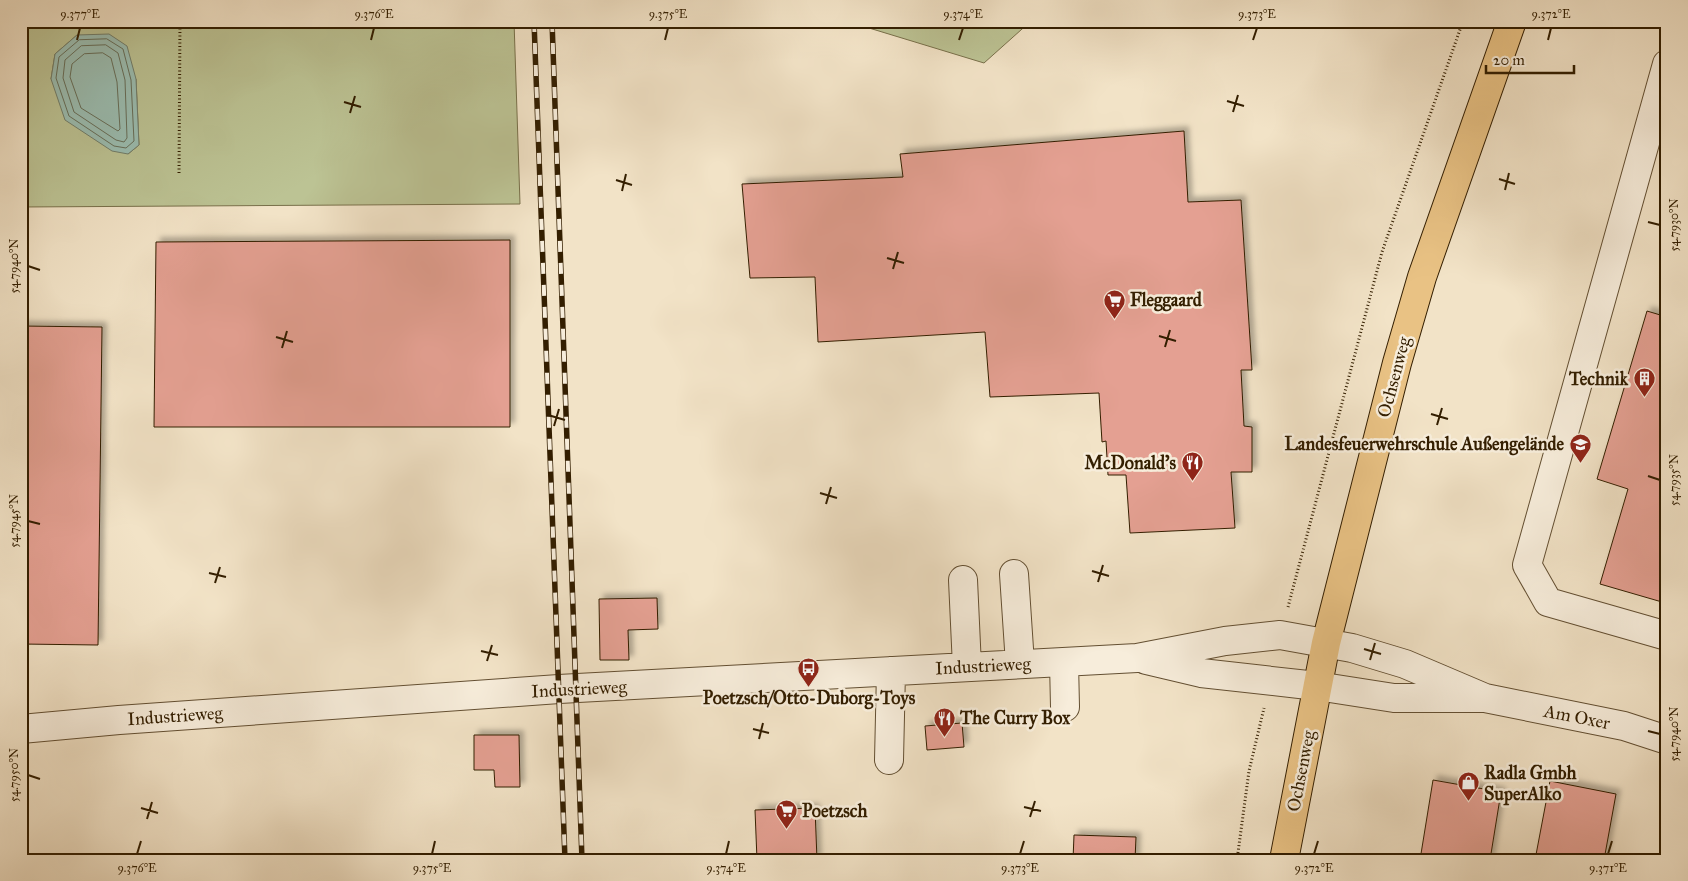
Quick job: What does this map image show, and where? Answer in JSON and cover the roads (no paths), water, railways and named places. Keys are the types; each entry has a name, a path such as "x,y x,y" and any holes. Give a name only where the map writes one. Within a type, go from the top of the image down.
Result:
{"main road":[{"name":"Ochsenweg","path":"1284,860 1326,643 1394,372 1419,286 1512,21"}],"street":[{"path":"1667,64 1527,565 1548,602 1667,636"},
{"path":"1014,574 1020,664"},
{"path":"963,580 967,667"},
{"name":"Industrieweg","path":"21,730 119,720 521,692 1137,658 1225,641 1280,635 1326,643"},
{"name":"Am Oxer","path":"1326,643 1352,648 1405,664 1485,698"},
{"name":"Industrieweg","path":"1137,658 1201,673 1317,686"},
{"path":"1064,662 1065,707"},
{"path":"889,760 891,671"},
{"name":"Am Oxer","path":"1317,686 1394,698 1485,698 1624,726 1667,740"}],"water":[{"path":"109,34 127,46 136,79 139,145 128,154 112,151 65,120 51,79 55,54 77,35"}],"railway":[{"path":"534,21 565,860"},
{"path":"552,21 582,860"}],"place":[{"name":"Fleggaard","path":"1114,319"},
{"name":"Technik","path":"1644,398"},
{"name":"Landesfeuerwehrschule Außengelände","path":"1580,463"},
{"name":"McDonald's","path":"1192,482"},
{"name":"Poetzsch/Otto-Duborg-Toys","path":"809,687"},
{"name":"The Curry Box","path":"944,737"},
{"name":"Radla Gmbh SuperAlko","path":"1468,802"},
{"name":"Poetzsch","path":"786,830"}]}
